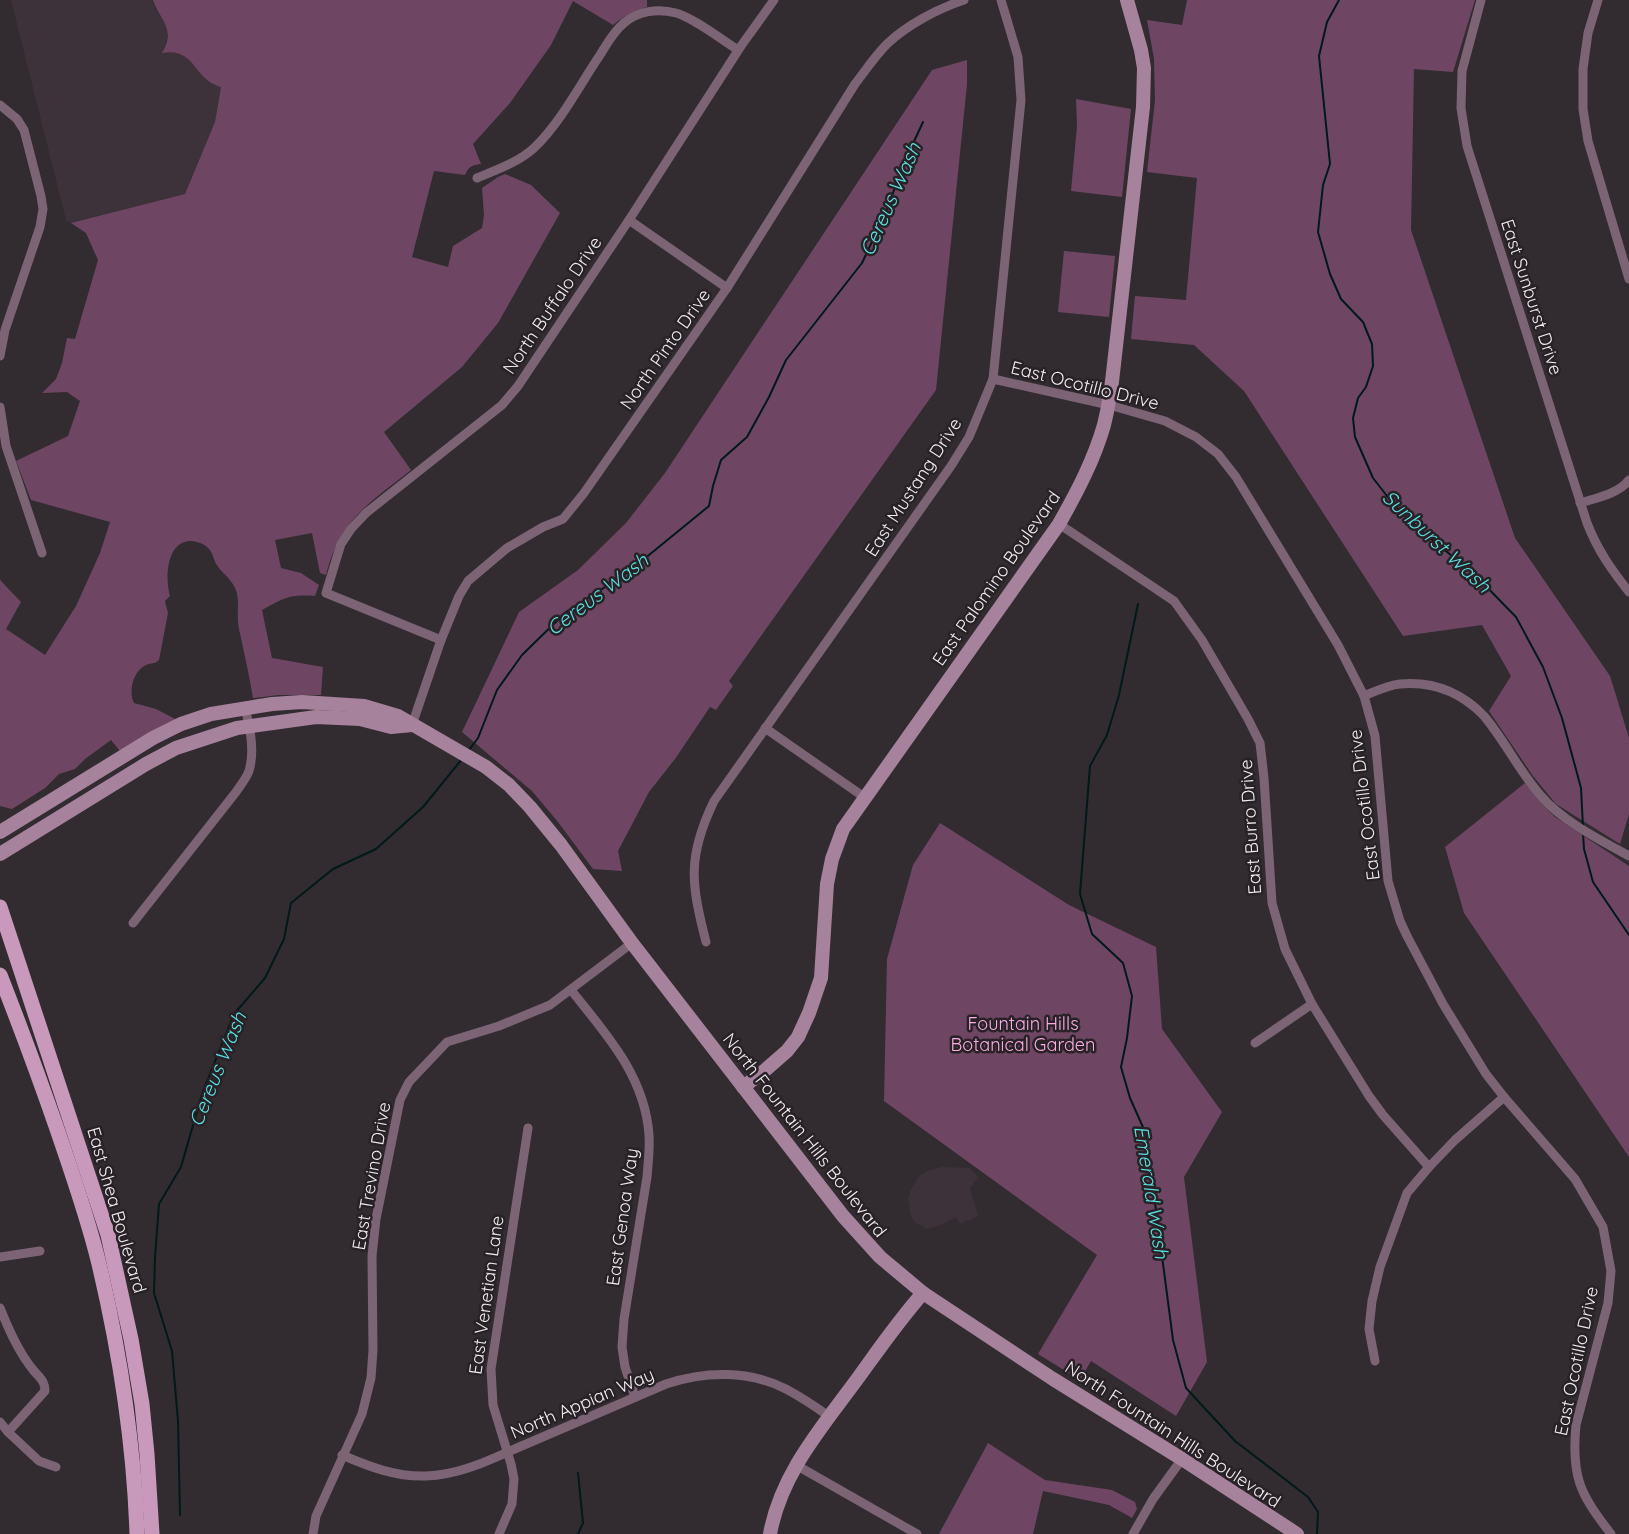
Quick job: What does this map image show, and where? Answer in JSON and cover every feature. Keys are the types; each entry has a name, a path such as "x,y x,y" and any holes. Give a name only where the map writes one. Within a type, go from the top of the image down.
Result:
{"main road":[{"name":"East Palomino Boulevard","path":"743,1087 787,1051 798,1037 809,1013 821,978 827,884 832,859 843,828 1059,524 1081,484 1103,427 1109,405 1119,326 1143,107 1144,69 1127,0"},
{"name":"North Fountain Hills Boulevard","path":"0,832 153,738 181,724 212,714 302,702 364,706 398,716 486,767 509,785 561,845 632,943 743,1087 843,1216 880,1257 922,1293 1297,1534"},
{"name":"North Fountain Hills Boulevard","path":"0,854 122,778 176,748 237,728 316,717 360,719 391,727 412,725"},
{"name":"East Shea Boulevard","path":"0,907 108,1235 131,1339 142,1404 137,1534"},
{"name":"East Shea Boulevard","path":"0,975 83,1205 99,1262 140,1462 152,1534"},
{"path":"770,1534 783,1490 796,1465 885,1340 922,1293"}],"street":[{"name":"North Buffalo Drive","path":"441,640 326,593 341,544 351,529 388,494 502,405 518,386 629,220 738,50 774,0"},
{"name":"North Pinto Drive","path":"412,725 441,640 459,596 468,581 507,548 543,527 563,519 727,288 872,61 888,43 905,31 951,4 964,0"},
{"name":"East Mustang Drive","path":"706,942 694,889 693,867 697,843 714,801 951,466 969,437 993,379 1021,100 1018,57 1001,0"},
{"name":"East Sunburst Drive","path":"1480,0 1462,71 1461,108 1467,146 1580,503 1595,543 1629,592"},
{"path":"1598,0 1588,33 1584,60 1582,109 1588,141 1629,279"},
{"path":"477,178 532,150 566,107 615,32 626,21 643,12 662,10 678,13 738,50"},
{"path":"0,105 18,119 24,130 43,209 40,227 5,330 0,356"},
{"path":"629,220 727,288"},
{"name":"East Ocotillo Drive","path":"993,379 1109,405 1165,421 1196,437 1218,454 1236,477 1338,645 1364,696 1375,736 1388,881 1407,936 1443,1004 1486,1074 1575,1179 1603,1227 1611,1271 1608,1303 1576,1425 1574,1446 1581,1489 1592,1509 1611,1534"},
{"path":"0,407 6,446 42,553"},
{"path":"1580,503 1607,494 1625,485 1629,480"},
{"name":"East Burro Drive","path":"1059,524 1174,601 1202,640 1248,719 1260,743 1272,903 1285,949 1312,1004 1369,1096 1429,1167"},
{"path":"1364,696 1400,684 1442,687 1457,694 1476,707 1484,716 1530,783 1554,810 1629,856"},
{"path":"133,923 236,792 248,773 252,754 249,725 244,708"},
{"path":"765,728 864,797"},
{"name":"East Trevino Drive","path":"312,1534 316,1516 362,1414 371,1378 372,1256 376,1219 400,1100 409,1082 447,1042 499,1026 550,1005 632,943"},
{"name":"East Genoa Way","path":"571,990 630,1069 640,1092 648,1123 647,1178 624,1319 622,1347 625,1367 635,1397"},
{"path":"1255,1043 1312,1004"},
{"path":"1375,1361 1369,1329 1372,1301 1380,1267 1407,1193 1455,1140 1504,1097"},
{"name":"East Venetian Lane","path":"499,1534 508,1515 514,1491 514,1479 493,1405 491,1369 528,1128"},
{"path":"0,1257 40,1251"},
{"path":"0,1308 11,1334 45,1386 45,1391 8,1432"},
{"name":"North Appian Way","path":"342,1455 386,1472 403,1475 426,1476 450,1473 470,1468 679,1380 712,1375 736,1375 767,1382 785,1389 830,1417"},
{"path":"0,1422 39,1461 56,1467"},
{"path":"1133,1534 1153,1499 1182,1459"},
{"path":"796,1465 917,1534"}],"shaded area":[{"path":"11,0 153,0 168,32 165,48 183,54 208,81 213,85 221,86 215,122 185,194 71,223 66,220"},
{"path":"942,1167 970,1168 978,1177 970,1188 978,1216 960,1224 956,1217 926,1229 915,1222 911,1216 908,1199 910,1191 919,1176"}],"green space":[{"path":"153,0 647,0 647,7 629,14 613,25 573,1 551,45 510,103 473,144 481,164 471,167 465,175 434,171 412,257 448,267 453,246 482,228 484,215 482,188 505,174 531,185 560,213 498,323 462,367 384,432 411,470 369,503 348,526 339,540 326,575 320,573 312,533 275,540 281,568 301,573 319,585 315,596 287,598 262,610 272,658 323,667 321,695 279,695 253,698 238,626 237,592 231,581 217,566 206,546 191,541 181,543 169,563 170,596 165,601 168,613 159,660 146,665 138,672 132,688 134,703 156,709 177,720 120,751 111,740 75,769 59,774 45,788 12,809 0,806 0,580 21,602 6,629 45,655 76,606 100,553 110,522 31,500 16,461 68,436 80,401 67,392 42,393 56,379 67,338 75,339 98,260 86,233 71,223 185,194 215,122 221,87 205,78 182,55 173,52 162,53 168,37 167,31"},
{"path":"1187,0 1475,0 1453,72 1414,69 1411,230 1515,538 1610,676 1629,738 1629,814 1620,844 1556,804 1533,776 1489,711 1511,676 1482,625 1403,636 1244,391 1194,345 1131,339 1135,296 1186,300 1197,178 1147,172 1155,100 1154,59 1147,20 1182,25"},
{"path":"967,60 967,84 936,390 729,681 733,686 716,710 710,707 675,759 649,792 618,851 622,871 593,869 532,791 462,732 519,612 578,570 626,523 665,473 932,70"},
{"path":"1076,99 1131,109 1122,197 1071,191 1077,126"},
{"path":"1064,251 1115,256 1109,317 1058,312"},
{"path":"1525,783 1555,817 1629,866 1629,1157 1464,913 1445,847"},
{"name":"Fountain Hills Botanical Garden","path":"940,823 1069,905 1156,947 1162,1029 1222,1112 1184,1177 1207,1362 1176,1416 1091,1361 1080,1380 1038,1354 1097,1255 884,1101 887,959 913,865"},
{"path":"988,1443 1045,1480 1112,1490 1135,1502 1137,1509 1132,1518 1109,1505 1043,1491 1033,1534 939,1534"}],"waterway":[{"name":"Sunburst Wash","path":"1339,0 1327,22 1319,56 1330,164 1323,185 1318,232 1330,274 1341,299 1363,322 1372,344 1373,366 1366,387 1358,398 1353,418 1355,437 1373,478 1394,505 1476,576 1516,617 1543,667 1562,718 1581,788 1583,827"},
{"name":"Cereus Wash","path":"469,750 478,738 497,690 522,655 566,612 627,573 709,506 721,460 747,437 786,360 862,263 923,122"},
{"name":"Emerald Wash","path":"1138,604 1119,695 1107,735 1090,766 1080,894 1092,934 1123,963 1132,996 1121,1067 1130,1098 1146,1134 1173,1340 1186,1388 1235,1441 1308,1497 1318,1512 1317,1534"},
{"name":"Cereus Wash","path":"180,1515 178,1421 172,1351 154,1293 159,1204 181,1167 202,1094 234,1014 265,978 284,939 291,903 333,869 376,849 423,807 462,759"},
{"name":"Sunburst Wash","path":"1583,833 1584,849 1593,882 1629,935"},
{"path":"578,1473 583,1523 578,1534"}]}
